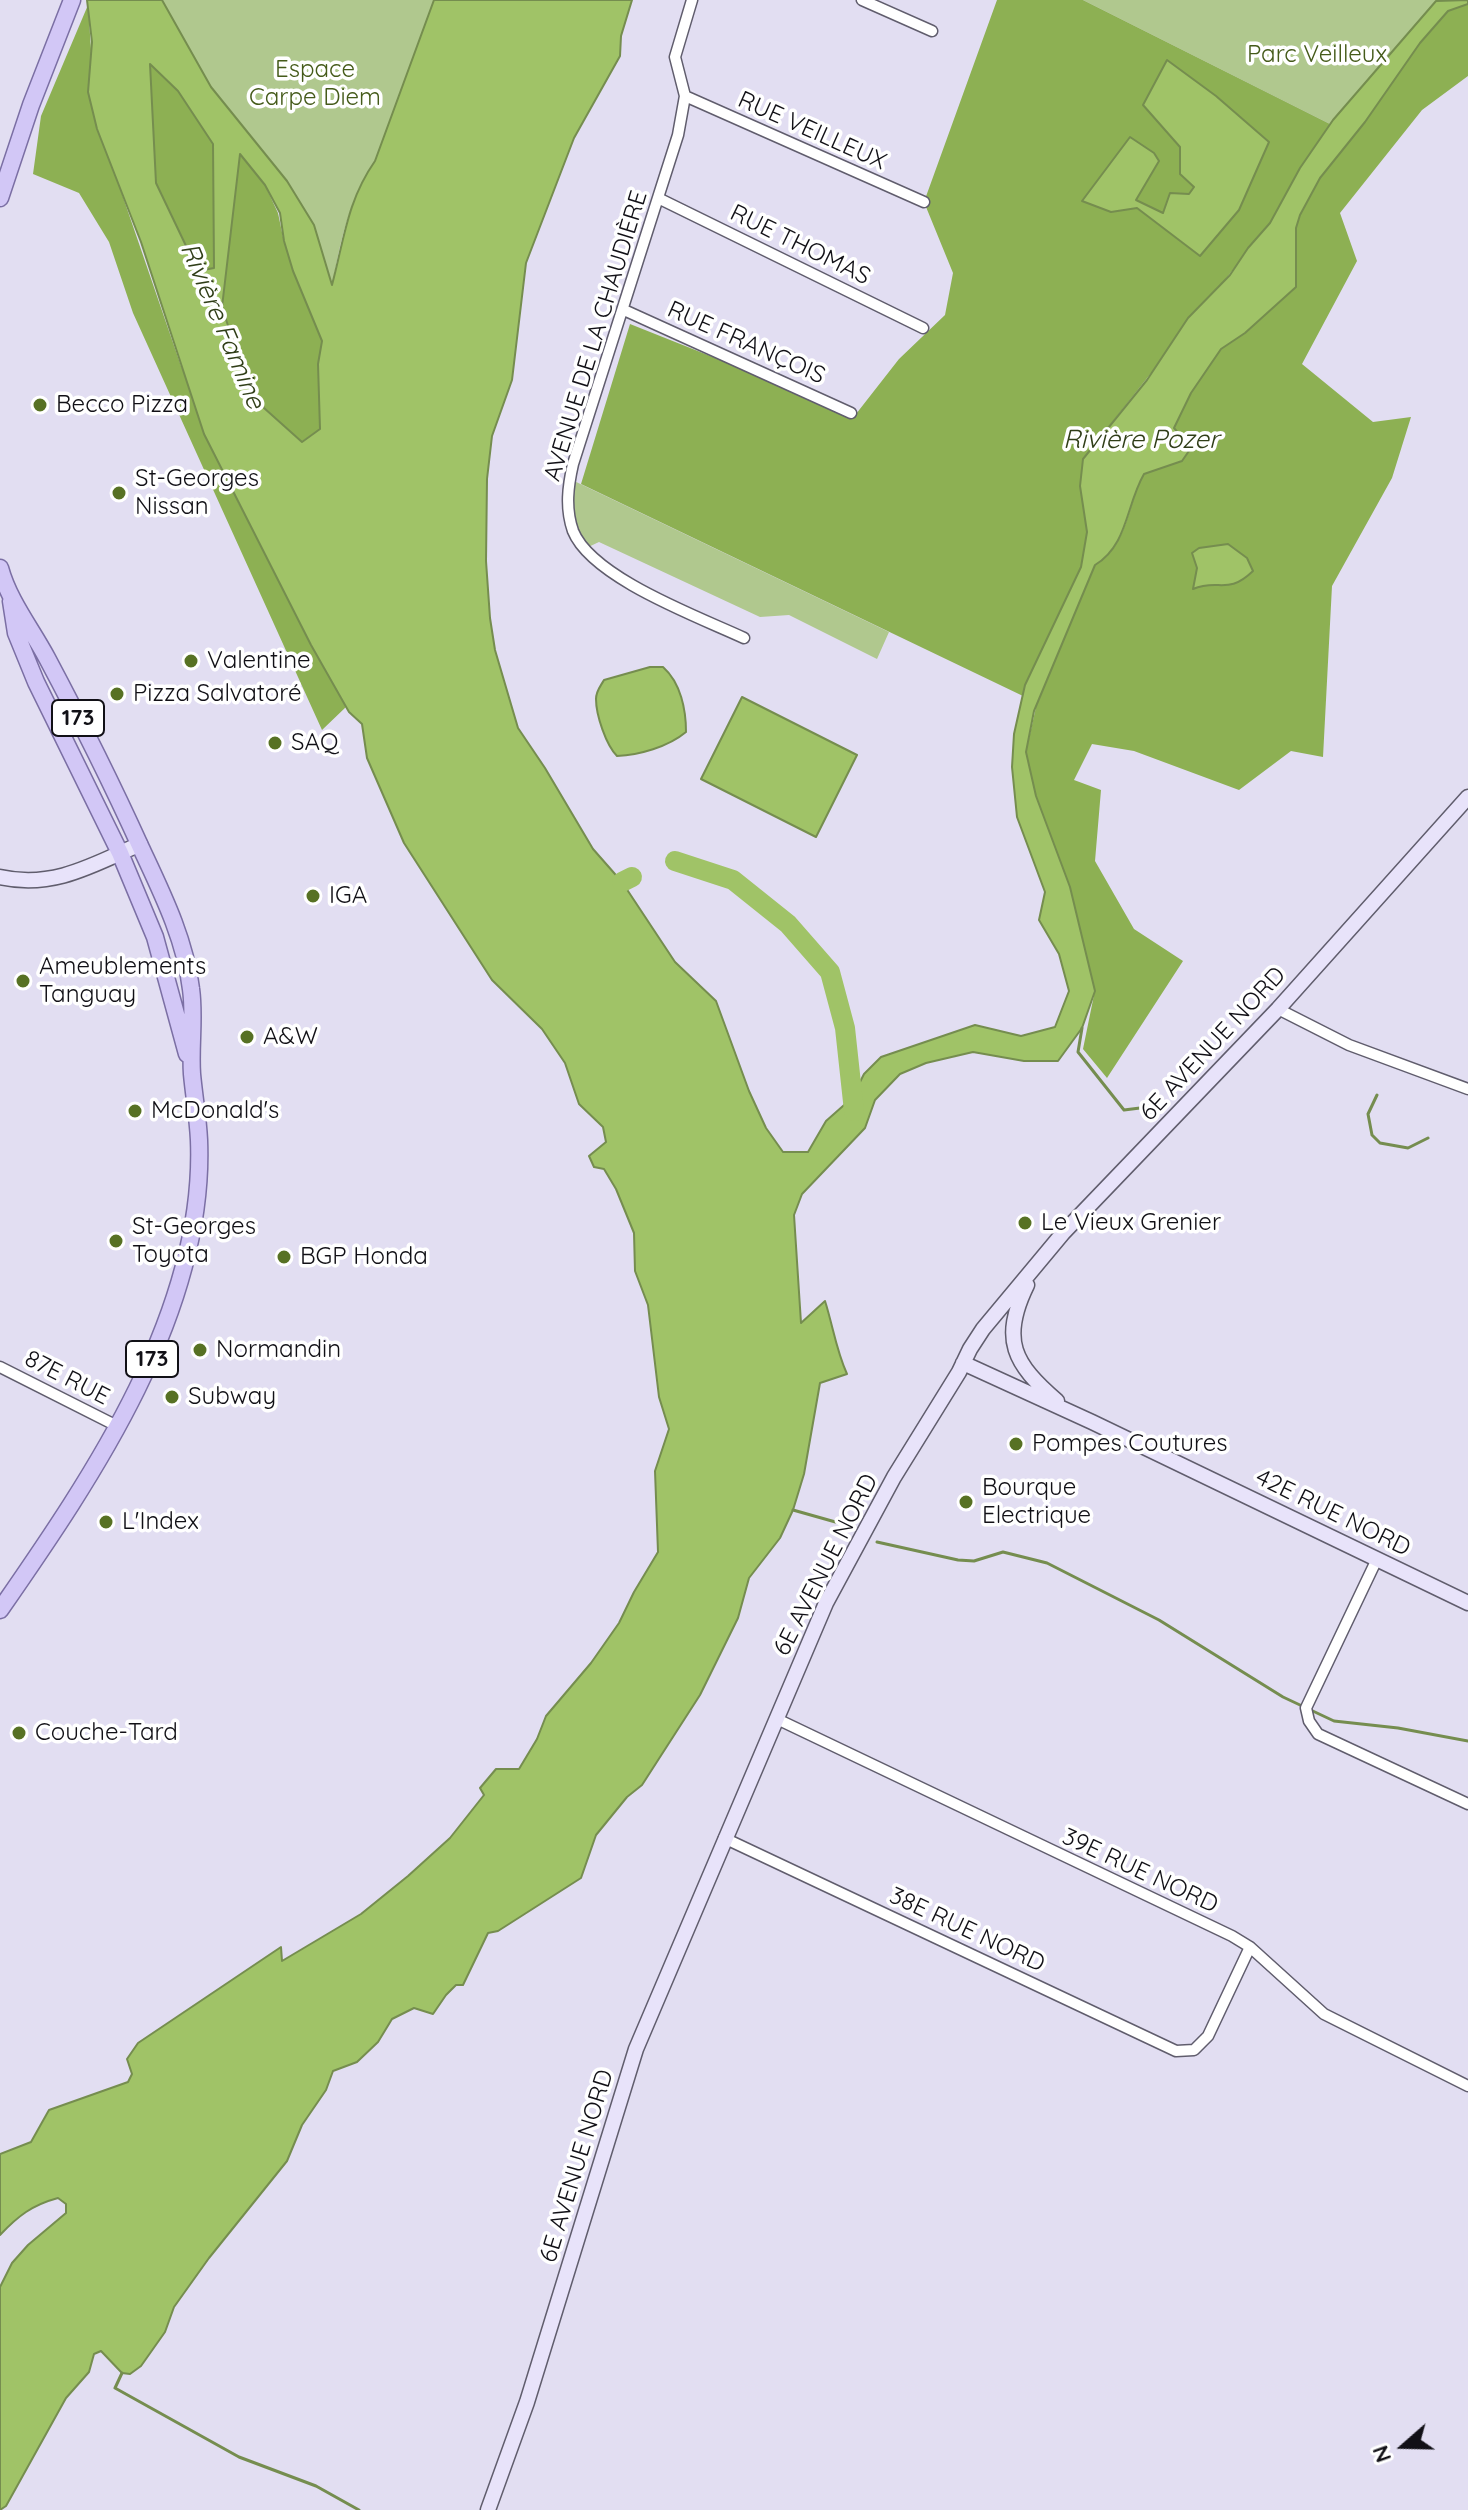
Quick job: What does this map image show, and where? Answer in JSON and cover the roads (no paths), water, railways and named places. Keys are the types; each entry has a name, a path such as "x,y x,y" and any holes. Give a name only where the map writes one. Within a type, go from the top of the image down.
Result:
{"main road":[{"path":"0,198 31,105 72,0"},
{"name":"173","path":"0,568 16,633 36,682 120,853 155,937 192,1071"},
{"name":"173","path":"0,1610 96,1464 153,1357 187,1252 195,1201 199,1141 192,1071 191,990 174,920 140,844 30,625 5,598"},
{"name":"6E AVENUE NORD","path":"488,2510 527,2402 636,2049 724,1838 842,1573 894,1477 983,1329 1063,1233 1278,1009 1468,797"},
{"path":"0,877 16,881 81,872 140,844"},
{"name":"42E RUE NORD","path":"1038,1263 1020,1299 1015,1320 1013,1338 1017,1356 1033,1380 1058,1402 1092,1422"},
{"name":"42E RUE NORD","path":"961,1367 1092,1422 1468,1603"}],"street":[{"name":"AVENUE DE LA CHAUDIÈRE","path":"692,0 675,57 685,96 678,135 573,464 567,492 574,533 584,549 606,570 744,638"},
{"path":"862,0 932,31"},
{"name":"RUE VEILLEUX","path":"685,96 924,202"},
{"name":"RUE THOMAS","path":"660,199 923,328"},
{"name":"RUE FRANÇOIS","path":"624,310 851,413"},
{"path":"1278,1009 1349,1045 1468,1089"},
{"name":"87E RUE","path":"0,1367 117,1426"},
{"path":"1377,1559 1306,1708 1309,1721 1318,1734 1468,1804"},
{"name":"39E RUE NORD","path":"777,1719 1193,1916 1250,1947 1324,2014 1468,2086"},
{"name":"38E RUE NORD","path":"724,1838 1176,2051 1194,2050 1208,2036 1250,1947"}],"water":[{"path":"87,0 162,0 211,87 287,181 314,225 332,285 352,206 375,161 434,0 632,0 621,36 620,56 574,138 526,263 512,380 492,436 487,479 486,561 490,618 495,650 518,728 593,849 622,882 675,962 716,1001 766,1128 783,1152 808,1152 826,1121 852,1098 864,1074 881,1057 975,1025 1021,1036 1055,1027 1069,991 1059,954 1039,920 1045,892 1017,817 1012,767 1014,734 1025,685 1081,567 1087,532 1080,486 1083,459 1147,380 1188,318 1230,275 1270,223 1300,168 1333,120 1436,1 1468,0 1468,4 1448,11 1420,43 1365,122 1320,178 1296,228 1296,287 1245,333 1221,349 1191,393 1174,428 1191,448 1182,461 1144,474 1120,536 1106,557 1095,565 1034,711 1026,752 1036,796 1070,887 1095,991 1082,1028 1058,1061 1024,1061 973,1052 926,1063 900,1074 875,1100 865,1128 802,1194 794,1215 801,1323 825,1301 847,1374 820,1383 804,1474 793,1510 780,1538 749,1578 738,1618 700,1695 642,1785 627,1797 596,1835 581,1878 498,1931 488,1933 463,1985 456,1985 433,2014 414,2008 392,2019 378,2042 357,2062 333,2071 326,2090 302,2125 287,2161 174,2307 165,2332 141,2366 130,2374 122,2373 101,2351 94,2354 89,2372 66,2398 6,2506 0,2510 0,2287 12,2263 28,2245 66,2213 66,2204 58,2198 40,2204 19,2217 0,2235 0,2154 31,2142 49,2110 128,2082 132,2074 127,2059 138,2043 281,1947 282,1961 361,1914 450,1838 484,1795 480,1788 496,1769 519,1769 537,1739 546,1716 591,1663 619,1623 658,1552 655,1471 669,1429 659,1397 648,1305 635,1271 634,1233 616,1189 604,1169 594,1167 589,1156 606,1142 603,1127 579,1104 565,1063 542,1029 492,980 404,843 367,758 362,724 349,712 311,645 204,434 141,242 97,129 88,92 92,42","holes":["150,64 178,91 213,144 214,268 198,271 156,183","240,154 265,185 280,213 293,271 322,341 318,364 320,429 302,442 264,408 242,369 222,307"]},
{"path":"1167,60 1216,96 1269,142 1239,210 1200,256 1137,208 1111,212 1082,201 1130,137 1154,153 1159,161 1136,200 1163,213 1170,193 1189,194 1194,187 1180,174 1180,147 1143,105"},
{"path":"1228,544 1247,558 1253,571 1236,583 1193,589 1197,568 1192,553 1199,548"},
{"path":"650,667 663,667 674,681 683,706 686,732 653,749 617,756 600,721 596,706 597,691 604,680"},
{"path":"742,697 857,755 816,837 701,779"}],"waterway":[{"path":"675,861 733,880 788,924 830,972 845,1028 854,1111"},
{"path":"622,882 632,877"},
{"path":"1082,1028 1078,1052 1124,1110 1156,1106"},
{"path":"1377,1095 1368,1114 1372,1135 1380,1143 1408,1148 1428,1138"},
{"path":"793,1510 839,1523"},
{"path":"877,1542 958,1560 974,1561 1003,1552 1047,1563 1159,1620 1283,1697 1334,1721 1398,1728 1468,1741"},
{"path":"122,2373 115,2388 239,2457 316,2486 359,2510"}],"place":[{"name":"Becco Pizza","path":"40,405"},
{"name":"St-Georges Nissan","path":"119,493"},
{"name":"Valentine","path":"191,661"},
{"name":"Pizza Salvatoré","path":"117,694"},
{"name":"SAQ","path":"275,743"},
{"name":"IGA","path":"313,896"},
{"name":"Ameublements Tanguay","path":"23,981"},
{"name":"A&W","path":"247,1037"},
{"name":"McDonald's","path":"135,1111"},
{"name":"Le Vieux Grenier","path":"1025,1223"},
{"name":"St-Georges Toyota","path":"116,1241"},
{"name":"BGP Honda","path":"284,1257"},
{"name":"Normandin","path":"200,1350"},
{"name":"Subway","path":"172,1397"},
{"name":"Pompes Coutures","path":"1016,1444"},
{"name":"Bourque Electrique","path":"966,1502"},
{"name":"L'Index","path":"106,1522"},
{"name":"Couche-Tard","path":"19,1733"}],"park label":[{"name":"Parc Veilleux","path":"1317,55"},
{"name":"Espace Carpe Diem","path":"315,84"}],"water label":[{"name":"Rivière Famine","path":"222,326"},
{"name":"Rivière Pozer","path":"1141,440"}]}
